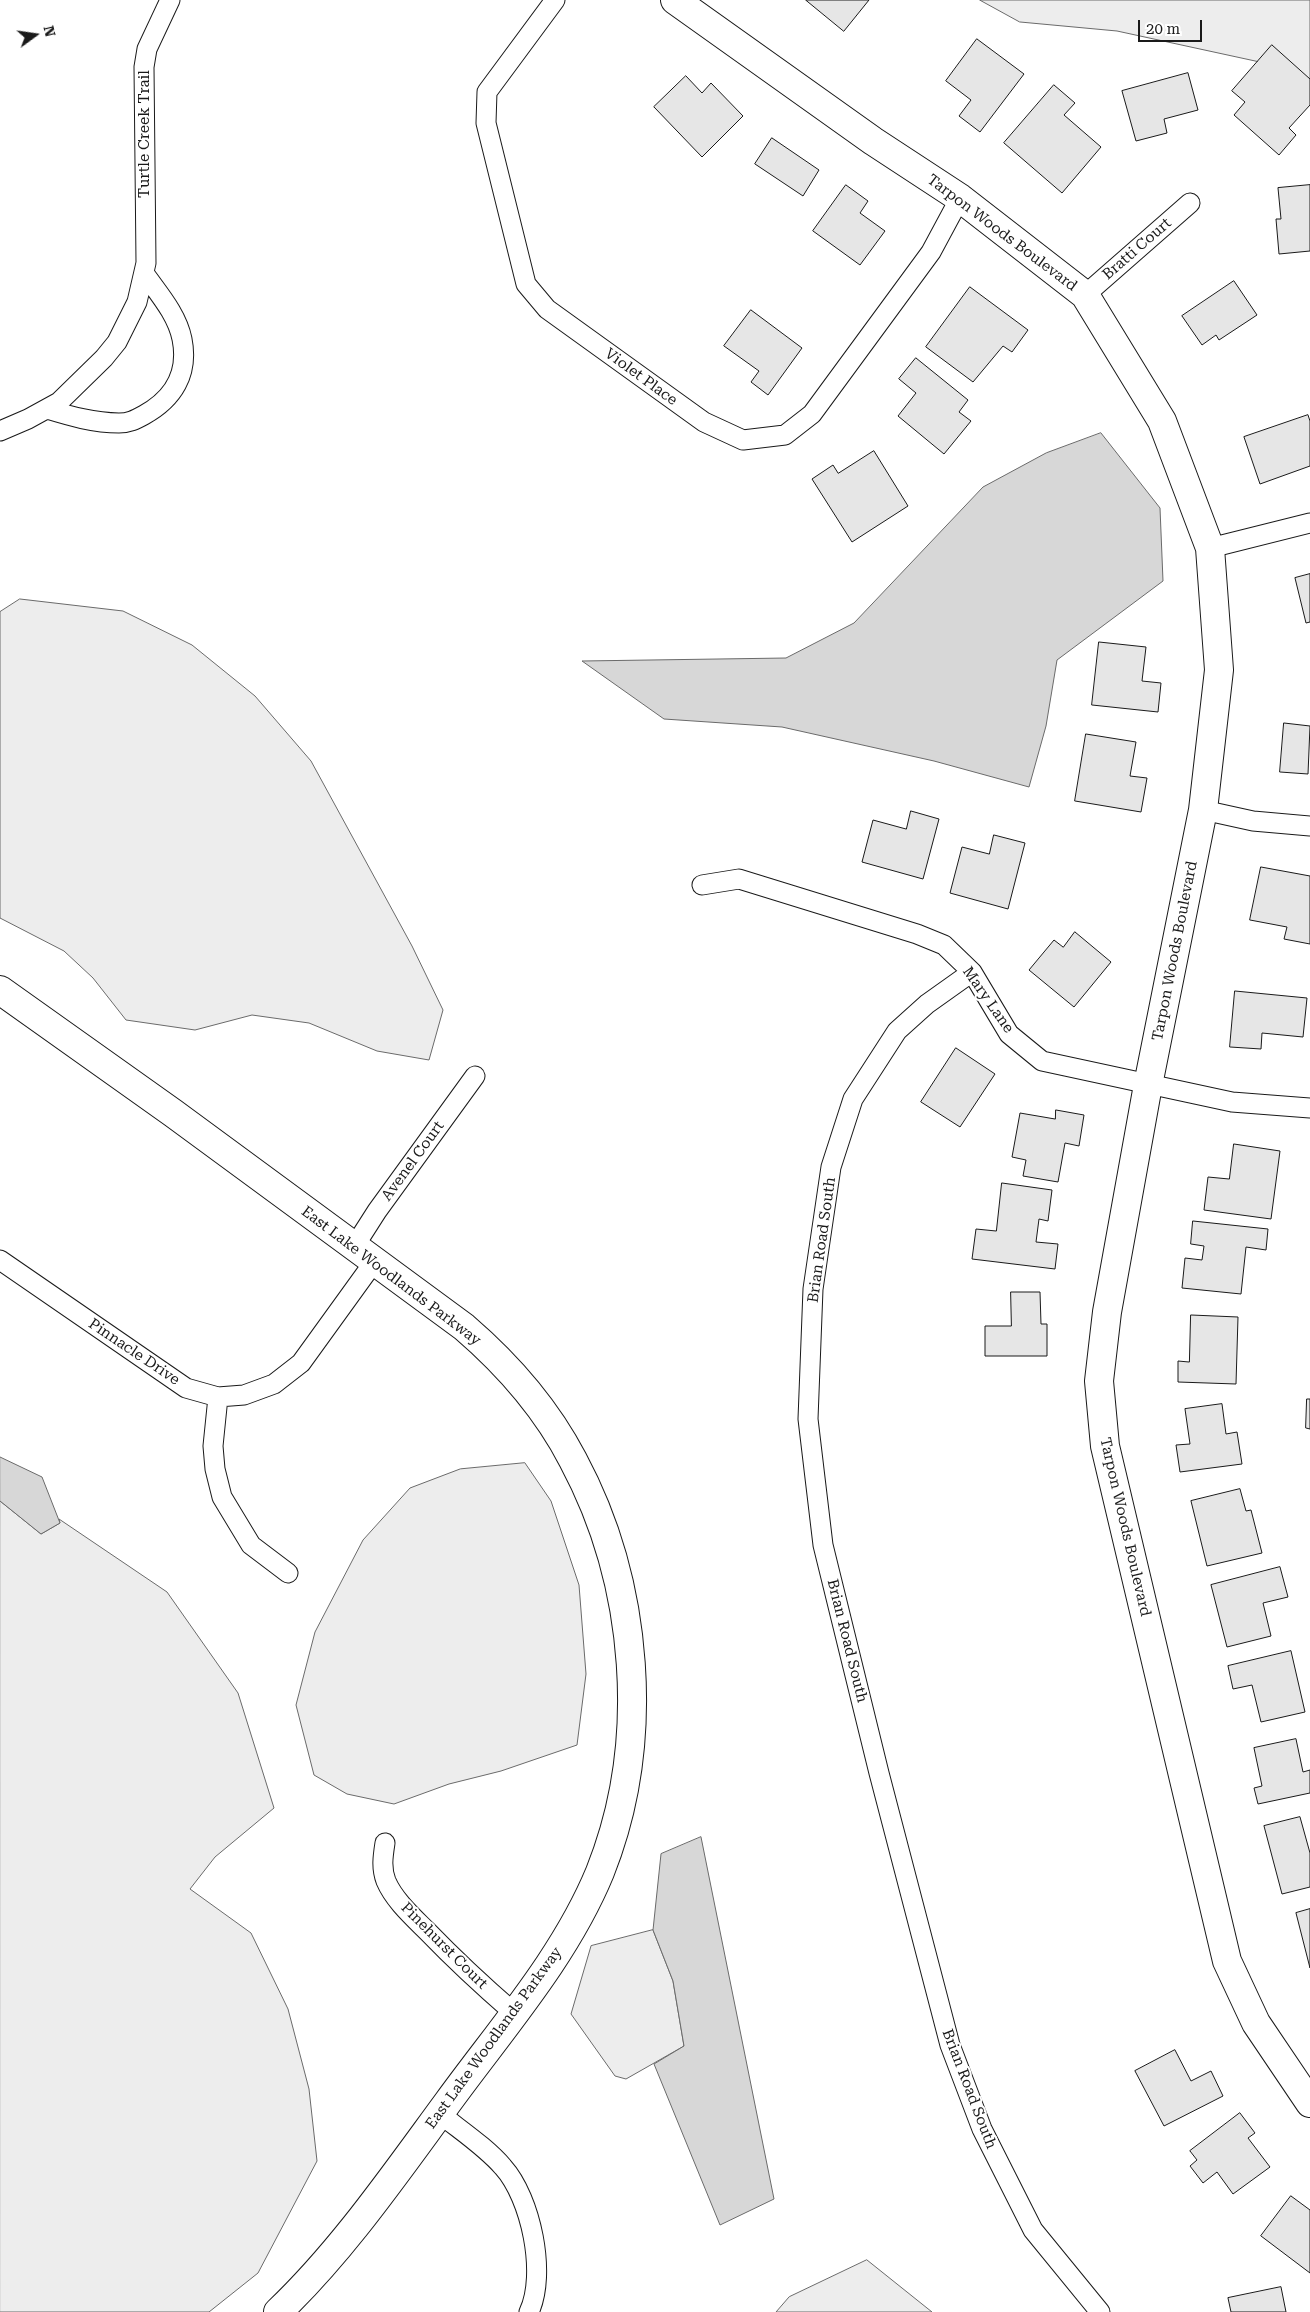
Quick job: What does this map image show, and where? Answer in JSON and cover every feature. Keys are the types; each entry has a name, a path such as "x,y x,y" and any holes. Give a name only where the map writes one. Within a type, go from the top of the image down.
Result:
{"street":[{"name":"Turtle Creek Trail","path":"0,431 28,420 65,396 117,342 137,302 146,263 144,67 147,49 170,0"},
{"name":"Violet Place","path":"555,0 487,92 486,123 526,284 547,309 704,422 742,440 785,435 812,414 931,252 960,198"},
{"name":"Tarpon Woods Boulevard","path":"675,0 873,140 960,198 1084,294 1162,421 1210,548 1219,670 1202,810 1148,1085 1107,1312 1099,1381 1105,1446 1227,1961 1256,2023 1310,2103"},
{"name":"Bratti Court","path":"1084,294 1190,203"},
{"path":"47,409 73,417 106,422 134,421 162,404 176,387 184,356 182,338 165,302 144,273"},
{"path":"1210,548 1310,523"},
{"path":"1202,810 1254,821 1310,826"},
{"name":"Mary Lane","path":"702,885 738,879 917,934 944,945 972,972 1009,1034 1042,1061 1232,1102 1310,1108"},
{"name":"Brian Road South","path":"972,972 926,1004 897,1031 853,1099 832,1168 813,1289 808,1419 824,1545 879,1772 950,2045 982,2129 1033,2230 1100,2312"},
{"name":"East Lake Woodlands Parkway","path":"0,990 173,1113 464,1328 488,1348 541,1411 573,1458 594,1504 610,1548 621,1593 630,1646 630,1742 625,1788 600,1870 587,1900 558,1953 439,2113 352,2227 278,2312"},
{"name":"Avenel Court","path":"364,1255 377,1211 475,1076"},
{"name":"Pinnacle Drive","path":"0,1260 186,1388 218,1397 244,1395 274,1384 301,1363 364,1255"},
{"path":"218,1397 213,1446 215,1469 222,1497 251,1545 288,1573"},
{"name":"Pinehurst Court","path":"385,1843 382,1864 386,1881 410,1914 447,1952 514,2012"},
{"path":"439,2113 503,2167 515,2184 526,2208 533,2230 536,2269 534,2294 529,2312"}],"shaded area":[{"path":"980,0 1310,0 1310,85 1269,64 1117,31 1020,22"},
{"path":"1101,433 1160,508 1163,581 1057,660 1046,726 1029,787 934,761 782,727 664,719 582,661 786,658 854,623 983,487 1046,453"},
{"path":"20,599 123,611 192,645 255,696 311,761 412,946 443,1010 429,1060 377,1051 309,1023 252,1015 195,1030 126,1020 93,978 64,951 0,918 0,612"},
{"path":"0,1457 42,1477 60,1523 41,1534 0,1501"},
{"path":"525,1463 551,1501 579,1585 586,1674 577,1745 501,1771 449,1784 394,1804 347,1794 314,1775 296,1705 315,1632 363,1540 410,1488 460,1469"},
{"path":"0,1501 41,1534 60,1523 59,1519 167,1592 238,1693 274,1808 215,1857 190,1889 251,1933 288,2009 309,2089 317,2161 258,2273 209,2312 0,2312"},
{"path":"701,1837 774,2199 720,2225 654,2064 684,2046 673,1981 653,1930 661,1854"},
{"path":"653,1930 673,1981 684,2046 626,2079 615,2076 571,2014 591,1946"},
{"path":"867,2260 932,2312 776,2312 789,2297"}],"building":[{"path":"806,0 869,0 844,31"},
{"path":"977,39 1024,74 980,132 959,116 971,100 946,81"},
{"path":"1272,45 1310,79 1310,105 1289,128 1296,135 1279,155 1234,115 1245,102 1232,91"},
{"path":"1188,73 1198,110 1164,119 1167,133 1136,141 1122,91"},
{"path":"686,76 702,93 711,83 743,116 702,157 654,107"},
{"path":"1054,85 1075,103 1064,115 1101,147 1062,193 1004,143"},
{"path":"772,138 819,170 803,196 755,164"},
{"path":"846,185 868,201 860,213 885,231 860,265 813,231"},
{"path":"1310,185 1310,251 1279,254 1276,219 1281,219 1278,188"},
{"path":"1234,281 1257,315 1219,340 1216,335 1202,345 1182,316"},
{"path":"970,287 1028,330 1012,352 1003,346 973,382 926,347"},
{"path":"751,310 802,348 768,395 751,382 759,371 724,346"},
{"path":"916,358 968,400 959,412 971,421 944,454 898,416 916,393 899,379"},
{"path":"1308,415 1310,421 1310,466 1260,484 1244,437"},
{"path":"874,451 908,506 852,542 812,479 833,465 838,473"},
{"path":"1310,574 1310,622 1306,623 1295,578"},
{"path":"1099,642 1146,647 1142,681 1161,683 1158,712 1092,705"},
{"path":"1284,723 1310,726 1308,774 1280,772"},
{"path":"1086,734 1136,742 1130,776 1147,778 1141,812 1075,801"},
{"path":"911,811 939,819 923,879 862,862 873,820 906,829"},
{"path":"994,835 1025,843 1008,909 950,893 962,847 989,854"},
{"path":"1261,867 1310,876 1310,944 1284,939 1287,927 1250,920"},
{"path":"1075,932 1111,962 1074,1007 1029,970 1054,940 1063,947"},
{"path":"1235,991 1307,998 1303,1037 1262,1033 1261,1049 1230,1047"},
{"path":"956,1048 995,1074 960,1127 921,1102"},
{"path":"1056,1110 1084,1115 1079,1146 1065,1143 1058,1182 1023,1176 1026,1160 1012,1157 1020,1113 1055,1119"},
{"path":"1234,1144 1280,1151 1271,1219 1204,1210 1208,1177 1229,1179"},
{"path":"1002,1183 1052,1190 1048,1221 1039,1219 1036,1242 1058,1244 1055,1269 972,1259 976,1229 996,1231"},
{"path":"1193,1221 1268,1229 1266,1250 1246,1247 1241,1294 1182,1288 1185,1258 1202,1260 1204,1246 1191,1244"},
{"path":"1011,1292 1040,1292 1041,1324 1047,1324 1047,1356 985,1356 985,1326 1011,1326"},
{"path":"1191,1315 1238,1317 1236,1384 1178,1382 1178,1361 1189,1362"},
{"path":"1307,1399 1310,1399 1310,1429 1306,1428"},
{"path":"1222,1404 1226,1434 1237,1432 1242,1464 1180,1472 1176,1445 1190,1444 1185,1409"},
{"path":"1240,1489 1246,1511 1251,1510 1262,1553 1207,1566 1191,1501"},
{"path":"1280,1567 1288,1597 1263,1603 1271,1636 1227,1647 1211,1585"},
{"path":"1291,1651 1305,1712 1261,1722 1252,1685 1233,1689 1228,1666"},
{"path":"1296,1739 1303,1772 1310,1770 1310,1793 1258,1804 1254,1788 1262,1786 1254,1748"},
{"path":"1300,1817 1310,1853 1310,1887 1282,1894 1264,1826"},
{"path":"1310,1909 1310,1968 1296,1913"},
{"path":"1175,2050 1191,2081 1211,2071 1223,2096 1164,2126 1135,2071"},
{"path":"1240,2113 1255,2133 1248,2138 1270,2167 1233,2194 1217,2172 1203,2183 1190,2166 1197,2160 1190,2151"},
{"path":"1291,2196 1310,2210 1310,2273 1261,2236"},
{"path":"1281,2287 1286,2312 1231,2312 1228,2298"}]}
